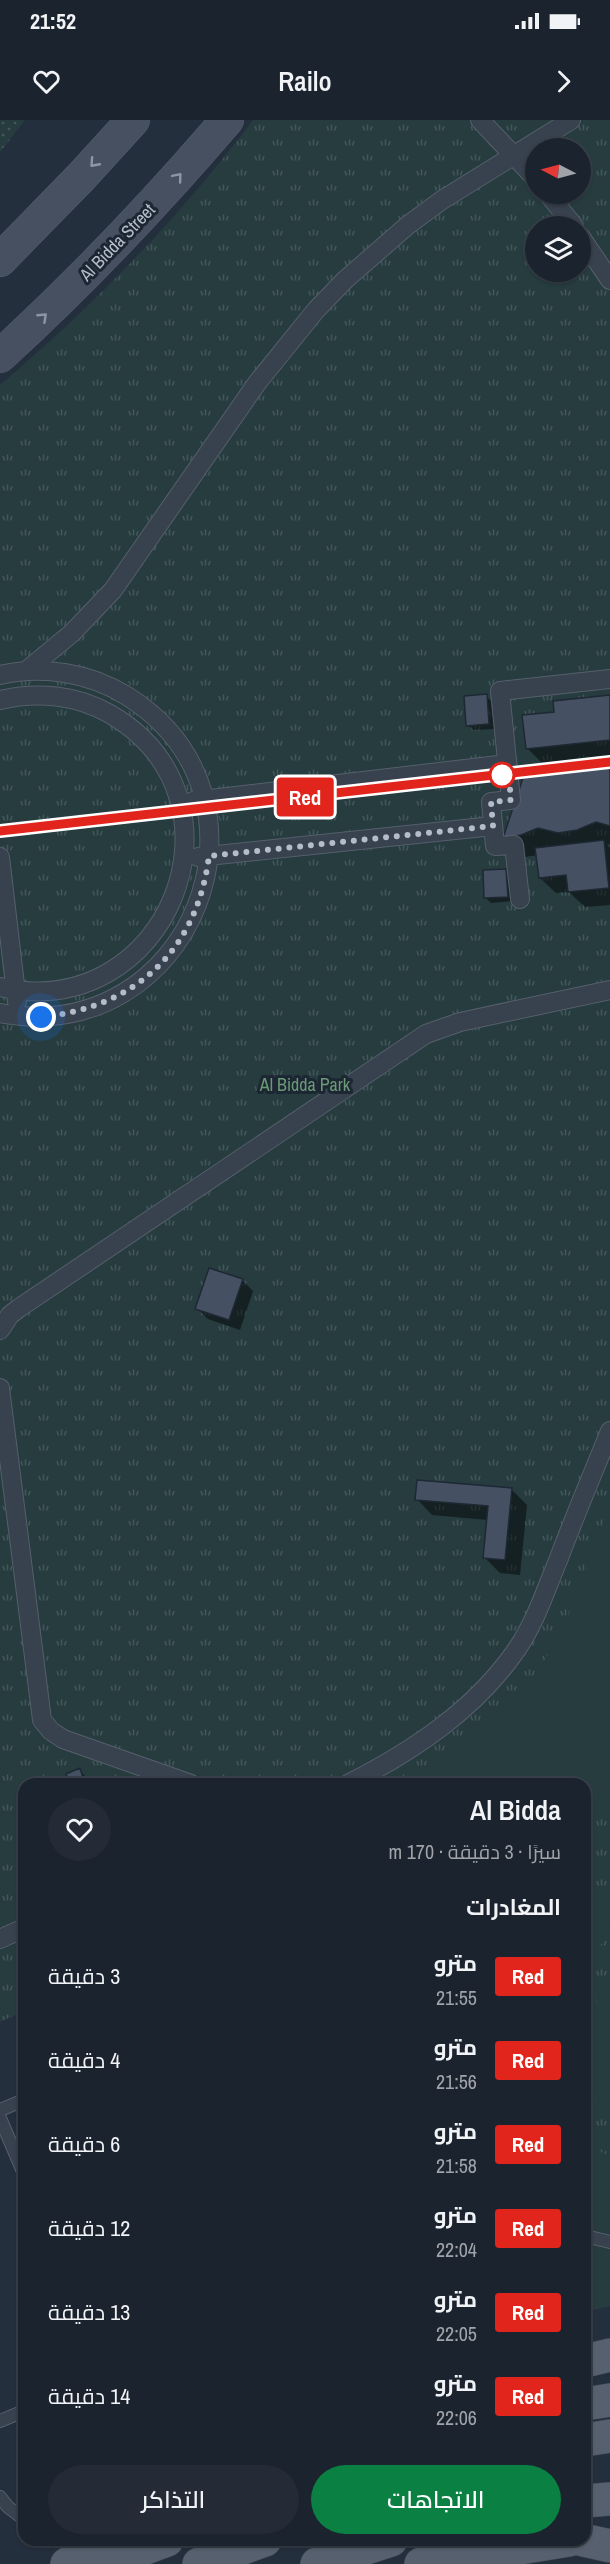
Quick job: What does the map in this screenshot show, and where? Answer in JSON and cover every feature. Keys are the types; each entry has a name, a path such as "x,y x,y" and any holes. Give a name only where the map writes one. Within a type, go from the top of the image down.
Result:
{"main road":[{"path":"0,260 133,120"},
{"name":"Al Bidda Street","path":"0,356 111,250 227,120"},
{"path":"591,2360 610,2355"},
{"path":"591,2403 610,2400"},
{"path":"591,2439 610,2436"},
{"path":"591,2501 610,2499"},
{"path":"591,2538 610,2535"},
{"path":"591,2541 610,2546"},
{"path":"67,2564 95,2546"},
{"path":"103,2564 151,2546"},
{"path":"200,2564 249,2546"},
{"path":"317,2564 372,2546"},
{"path":"440,2562 533,2546"}],"street":[{"path":"480,120 525,168"},
{"path":"26,671 72,633 113,590 257,383 316,310 376,251 408,225 442,200 571,120"},
{"path":"556,204 566,216"},
{"path":"591,252 610,280"},
{"path":"0,675 26,671 73,675 96,681 138,703 156,718 179,746 196,777 204,800 210,837 206,879 191,923 179,943 148,977 129,991 87,1010 41,1017 9,1014 0,857"},
{"path":"520,899 514,845 495,846 493,826 491,802 511,800 500,691 610,679"},
{"path":"0,700 43,695 63,697 102,710 120,720 150,748 172,783 179,803 185,840 184,859 174,901 164,921 151,938 119,967 100,978 59,991 8,989"},
{"path":"179,803 507,764"},
{"path":"184,859 493,826"},
{"path":"0,1330 10,1315 19,1308 426,1034 460,1022 610,990"},
{"path":"0,1388 42,1720 51,1731 63,1739 174,1778"},
{"path":"358,1778 422,1740 456,1716 479,1695 506,1664 534,1620 610,1431"},
{"path":"0,1938 18,1930"}],"lane":[{"path":"0,2110 18,2102"},
{"path":"0,2118 18,2160"},
{"path":"591,2237 610,2242"},
{"path":"0,2421 18,2414"},
{"path":"0,2498 18,2514"}],"green space":[{"path":"0,120 25,120 0,152"},
{"name":"Al Bidda Park","path":"253,120 610,120 610,2306 591,2311 591,1778 18,1778 18,2014 0,2022 0,385 102,292 165,226"},
{"path":"610,1505 610,1803 591,1795 591,1778 416,1778 477,1734 517,1696 550,1651 577,1595"},
{"path":"591,1896 598,1899 606,1908 609,1920 610,1935 595,1951 591,1949"},
{"path":"610,1972 610,2101 591,2093 591,2016"},
{"path":"591,2148 610,2156 610,2224 591,2217"},
{"path":"591,2252 610,2258 610,2306 591,2311"}],"building":[{"path":"487,694 489,724 466,726 464,696"},
{"path":"610,695 610,740 526,749 522,715 554,712 553,701"},
{"path":"610,761 610,826 596,822 577,830 558,833 538,828 521,835 503,838 526,769 560,768 589,762"},
{"path":"604,840 609,888 568,892 566,875 539,878 535,848"},
{"path":"506,869 508,897 484,898 483,870"},
{"path":"209,1268 243,1279 229,1320 195,1309"},
{"path":"417,1480 512,1488 505,1560 483,1558 488,1506 415,1500"},
{"path":"80,1768 83,1778 68,1778 66,1774"}],"metro line":[{"name":"Red","path":"0,831 610,762"}],"route":[{"path":"41,1017 87,1010 129,991 148,977 179,943 191,923 200,902 209,856 493,826 491,802 511,800 508,768 502,775"}]}
